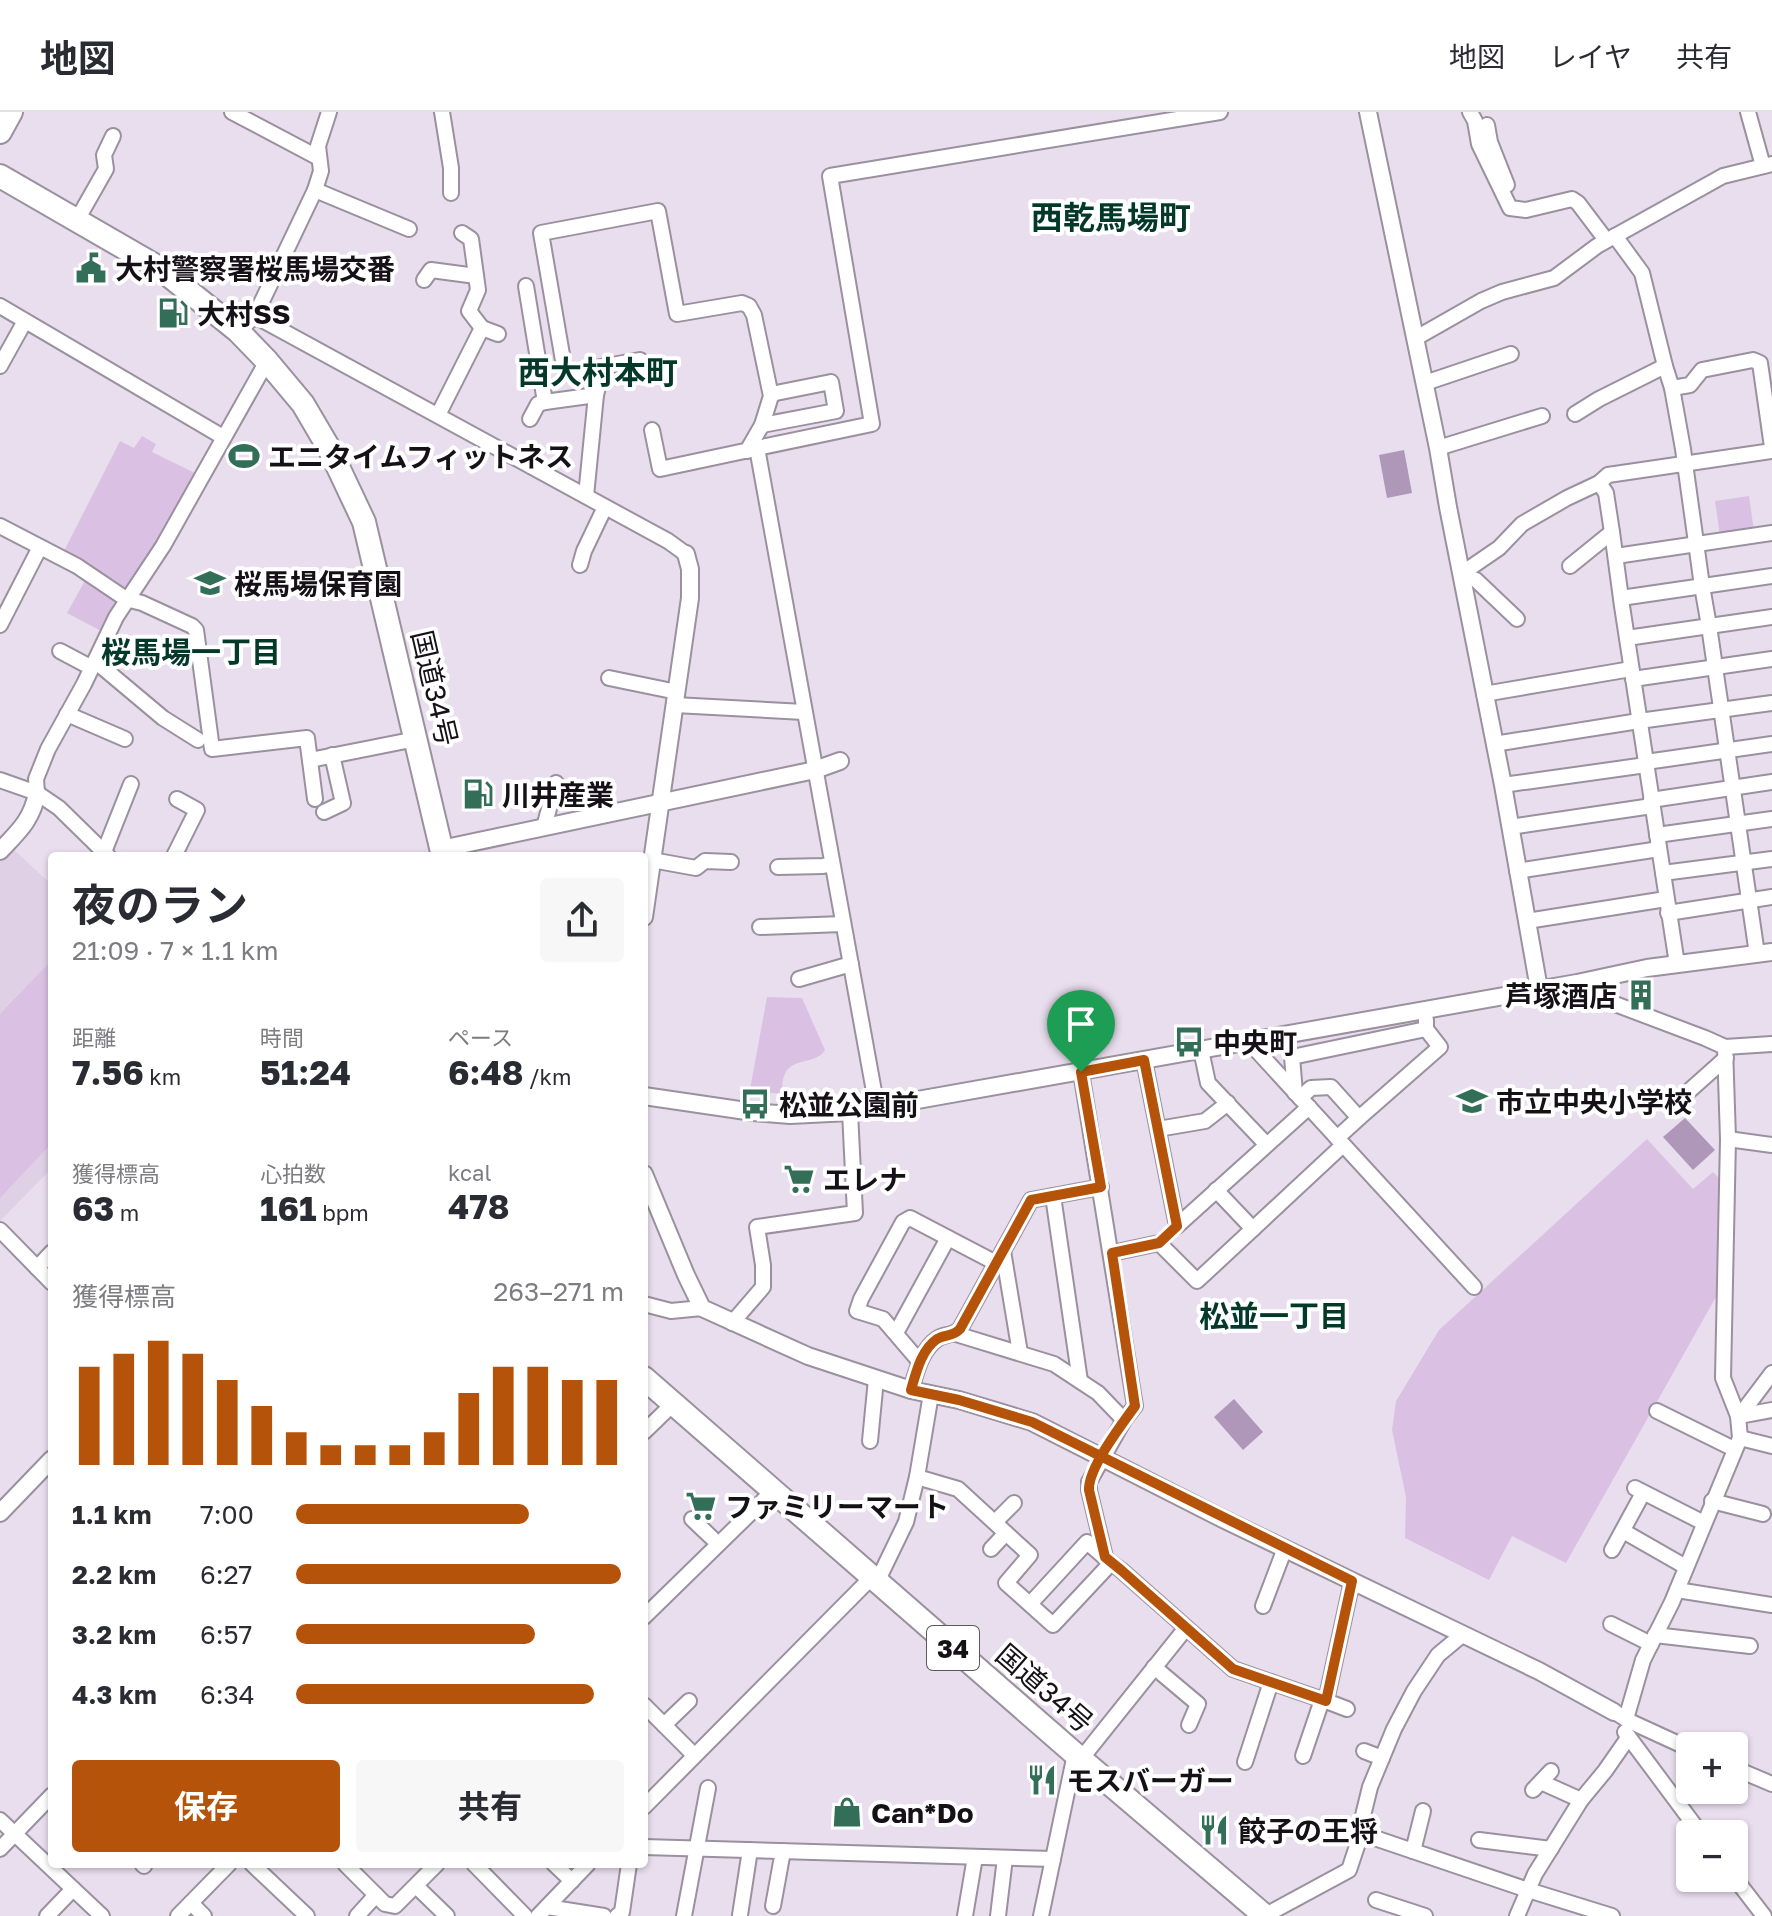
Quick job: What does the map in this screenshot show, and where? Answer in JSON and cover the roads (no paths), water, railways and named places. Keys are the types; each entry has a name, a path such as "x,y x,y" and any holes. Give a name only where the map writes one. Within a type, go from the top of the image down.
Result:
{"highway":[{"path":"0,132 11,112"},
{"name":"国道34号","path":"0,176 161,269 247,324 267,361 303,404 330,450 364,522 442,852"},
{"name":"国道34号","path":"648,1382 1264,1916"}],"street":[{"path":"232,112 319,158"},
{"path":"329,112 318,146 321,171 315,190 247,324 438,415 668,541 686,554 690,569 690,598 648,888"},
{"path":"442,112 451,168 451,193"},
{"path":"652,430 660,469 872,424 830,176 1220,112"},
{"path":"1368,112 1438,448 1539,989"},
{"path":"1470,112 1479,144 1510,208"},
{"path":"1416,338 1481,301 1554,278 1611,238 1723,176 1768,165 1748,112"},
{"path":"1487,125 1490,142 1507,184 1510,208"},
{"path":"77,220 106,169 104,155 113,136"},
{"path":"315,190 409,229"},
{"path":"648,1097 790,1115 850,1112 1647,968 1764,953 1749,900 1672,388 1642,273 1572,199 1526,210 1510,208"},
{"path":"640,360 565,372 541,233 658,211 677,314 742,303 749,306 754,315 771,394 752,450 877,1108"},
{"path":"462,233 471,239 478,290 469,311 482,328 498,334"},
{"path":"424,280 431,270 476,276"},
{"path":"526,286 541,403 530,419"},
{"path":"0,306 223,437"},
{"path":"0,366 25,321"},
{"path":"438,415 469,367 482,328"},
{"path":"1425,383 1511,354"},
{"path":"1461,574 1499,548 1522,524 1599,483 1608,475 1772,449 1760,363 1753,360 1702,370 1690,385 1672,388"},
{"path":"0,851 23,827 34,809 36,779 48,749 126,599 163,546 267,361"},
{"path":"1575,414 1665,366"},
{"path":"586,496 598,387 595,368"},
{"path":"762,425 836,411 831,382 771,394"},
{"path":"533,385 541,403"},
{"path":"541,403 596,395"},
{"path":"1438,448 1542,416"},
{"path":"1599,483 1606,493 1677,964"},
{"path":"580,565 605,507"},
{"path":"0,526 77,566 126,599 192,626 196,630 212,749 307,738 315,799"},
{"path":"1570,566 1612,532"},
{"path":"1616,556 1772,533"},
{"path":"0,625 19,598 40,547"},
{"path":"1461,574 1476,580 1517,619"},
{"path":"1621,598 1772,576"},
{"path":"1627,638 1772,617"},
{"path":"60,651 93,664 163,718 198,740"},
{"path":"1484,694 1772,659"},
{"path":"609,678 676,698 804,712"},
{"path":"1494,744 1772,703"},
{"path":"67,714 125,739"},
{"path":"310,760 416,739"},
{"path":"1503,785 1772,744"},
{"path":"324,812 343,803 332,755"},
{"path":"442,852 662,801 815,770 840,761"},
{"path":"0,780 37,793 59,808 104,852"},
{"path":"1510,827 1772,782"},
{"path":"544,827 556,783"},
{"path":"107,852 131,784"},
{"path":"176,852 197,810 177,799"},
{"path":"1517,871 1772,819"},
{"path":"1663,873 1772,859"},
{"path":"652,860 696,868 705,861 731,862"},
{"path":"778,867 832,864"},
{"path":"1527,921 1772,897"},
{"path":"760,927 843,924"},
{"path":"799,979 851,964"},
{"path":"1577,983 1607,1001 1705,1038 1725,1053"},
{"path":"1159,1243 1197,1281 1340,1142 1359,1118 1440,1047 1426,1029 1425,1010"},
{"path":"1301,1099 1292,1057 1426,1029"},
{"path":"1249,1042 1474,1287"},
{"path":"1689,1091 1725,1053 1772,1044"},
{"path":"1201,1050 1208,1083 1266,1144"},
{"path":"1690,1820 1628,1738 1620,1716 1677,1590 1737,1444 1738,1416 1723,1378 1728,1139 1725,1053"},
{"path":"1144,1060 1177,1226"},
{"path":"1081,1072 1135,1406 1089,1482 1108,1560"},
{"path":"1112,1253 1159,1243 1266,1144 1311,1088 1331,1087 1359,1118"},
{"path":"1158,1129 1205,1121 1228,1103"},
{"path":"732,1323 763,1287 757,1227 855,1213 850,1112"},
{"path":"1728,1139 1772,1145"},
{"path":"648,1184 702,1308"},
{"path":"956,1334 1031,1200 1101,1187"},
{"path":"1216,1190 1253,1229"},
{"path":"1053,1196 1080,1381"},
{"path":"919,1361 883,1319 857,1311 903,1222 910,1218 948,1238 1000,1257"},
{"path":"0,1230 48,1279"},
{"path":"896,1333 948,1238"},
{"path":"37,1268 48,1256"},
{"path":"1000,1257 1020,1353"},
{"path":"648,1305 671,1311 702,1308 808,1356 911,1390 1032,1422 1539,1671 1620,1716 1676,1742"},
{"path":"911,1390 919,1361 937,1339 956,1334 1054,1364 1098,1393 1124,1420"},
{"path":"1738,1416 1772,1373"},
{"path":"870,1441 876,1379"},
{"path":"648,1803 875,1579 906,1522 931,1394"},
{"path":"648,1428 673,1404"},
{"path":"1738,1416 1772,1410"},
{"path":"1657,1411 1737,1444 1772,1446"},
{"path":"0,1513 48,1463"},
{"path":"917,1477 958,1489 1030,1555 1006,1583 1053,1625 1108,1560"},
{"path":"692,1519 708,1541 769,1488"},
{"path":"648,1613 769,1488"},
{"path":"1612,1550 1639,1490 1704,1523"},
{"path":"1712,1501 1763,1514"},
{"path":"991,1549 1014,1503"},
{"path":"1623,1531 1686,1567"},
{"path":"1030,1604 1087,1542 1233,1669 1347,1709"},
{"path":"1263,1606 1285,1548"},
{"path":"1303,1756 1324,1701 1352,1581"},
{"path":"1677,1590 1772,1605"},
{"path":"648,1603 657,1594"},
{"path":"1611,1624 1653,1640 1722,1637 1750,1646"},
{"path":"1041,1916 1078,1756 1186,1628"},
{"path":"1264,1916 1349,1870 1360,1837 1370,1787 1394,1729 1438,1655 1462,1635"},
{"path":"1154,1667 1203,1699 1189,1725"},
{"path":"1245,1762 1271,1682"},
{"path":"664,1725 689,1701"},
{"path":"648,1709 694,1755"},
{"path":"1517,1916 1535,1874 1581,1800 1628,1738"},
{"path":"1364,1751 1382,1758"},
{"path":"1748,1774 1772,1784"},
{"path":"1542,1781 1581,1800"},
{"path":"684,1916 708,1788"},
{"path":"0,1849 48,1799"},
{"path":"1413,1851 1423,1811"},
{"path":"0,1820 48,1866"},
{"path":"1360,1833 1612,1916"},
{"path":"1479,1840 1551,1849"},
{"path":"648,1847 1053,1859"},
{"path":"740,1915 750,1850"},
{"path":"773,1906 783,1851"},
{"path":"965,1916 975,1857"},
{"path":"998,1916 1005,1858"},
{"path":"50,1868 102,1916"},
{"path":"178,1916 225,1868"},
{"path":"256,1868 307,1916"},
{"path":"349,1868 385,1904 400,1911 431,1868"},
{"path":"478,1868 525,1916"},
{"path":"558,1868 572,1881"},
{"path":"542,1912 584,1868"},
{"path":"617,1916 622,1912 628,1868"},
{"path":"416,1886 447,1916"},
{"path":"47,1916 73,1889"},
{"path":"1746,1892 1764,1916"},
{"path":"357,1916 376,1895"},
{"path":"1376,1900 1425,1916"},
{"path":"191,1903 204,1916"},
{"path":"542,1912 604,1916"}],"place":[{"name":"大村警察署桜馬場交番","path":"91,268"},
{"name":"大村SS","path":"173,313"},
{"name":"エニタイムフィットネス","path":"244,456"},
{"name":"桜馬場保育園","path":"210,583"},
{"name":"川井産業","path":"478,794"},
{"name":"芦塚酒店","path":"1641,995"},
{"name":"中央町","path":"1189,1042"},
{"name":"市立中央小学校","path":"1472,1101"},
{"name":"松並公園前","path":"755,1104"},
{"name":"エレナ","path":"799,1179"},
{"name":"ファミリーマート","path":"701,1506"},
{"name":"モスバーガー","path":"1042,1780"},
{"name":"Can*Do","path":"847,1812"},
{"name":"餃子の王将","path":"1214,1830"}],"district":[{"name":"西乾馬場町","path":"1111,217"},
{"name":"西大村本町","path":"598,372"},
{"name":"桜馬場一丁目","path":"191,652"},
{"name":"松並一丁目","path":"1274,1316"}]}
